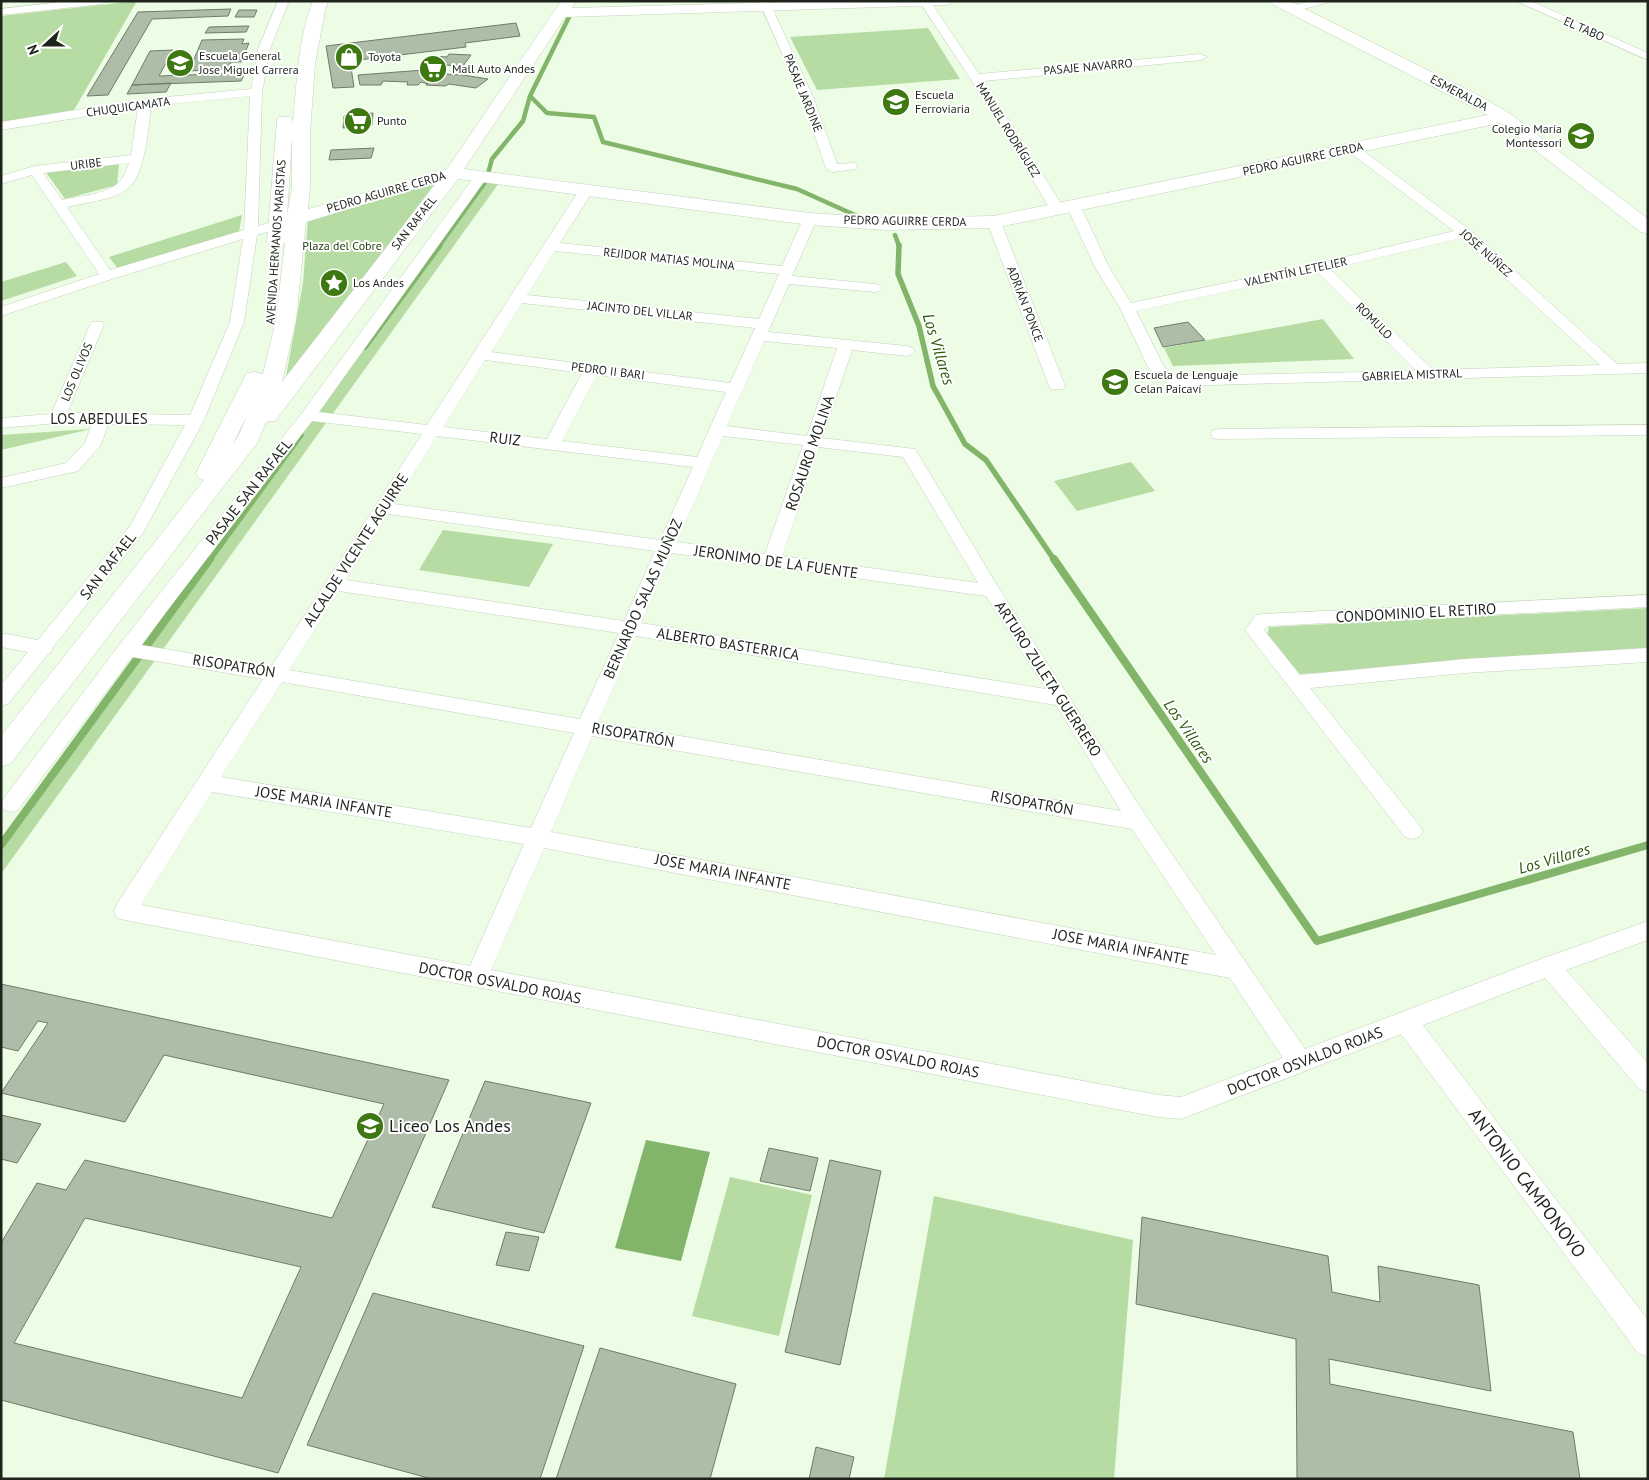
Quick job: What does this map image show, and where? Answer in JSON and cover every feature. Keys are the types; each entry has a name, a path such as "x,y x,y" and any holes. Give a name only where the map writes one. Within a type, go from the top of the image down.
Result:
{"main road":[{"name":"AVENIDA HERMANOS MARISTAS","path":"178,531 253,386 272,322 276,224 289,66 304,1"},
{"name":"AVENIDA HERMANOS MARISTAS","path":"178,531 250,438 270,383 286,320 300,187 301,132 307,64 317,11 321,1"},
{"path":"565,7 946,1"},
{"name":"ESMERALDA","path":"1277,1 1476,100 1503,117 1648,228"},
{"name":"SAN RAFAEL","path":"250,438 453,173 565,7"},
{"name":"PEDRO AGUIRRE CERDA","path":"276,224 437,176 453,173 810,219 886,224 994,222 1066,209 1503,117"},
{"path":"1,756 178,531"}],"street":[{"path":"1,12 102,1"},
{"name":"SAN RAFAEL","path":"1,700 137,529 196,420 237,322 251,232 256,92 264,49 284,1"},
{"path":"1293,8 1322,1"},
{"name":"EL TABO","path":"1521,1 1648,57"},
{"name":"MANUEL RODRÍGUEZ","path":"925,2 1066,209 1127,308 1156,366 1164,376 1176,381"},
{"name":"PASAJE JARDINE","path":"765,5 808,98 832,168 851,166"},
{"name":"PASAJE NAVARRO","path":"976,78 1197,52 1210,67"},
{"name":"CHUQUICAMATA","path":"1,126 145,103 256,92"},
{"path":"59,205 121,188 130,181 136,158 145,103"},
{"name":"JOSÉ NÚÑEZ","path":"1353,149 1465,233 1612,368"},
{"name":"URIBE","path":"1,180 36,170 136,158"},
{"path":"36,170 107,276"},
{"name":"PASAJE SAN RAFAEL","path":"11,804 127,649 308,416 482,176"},
{"name":"ALCALDE VICENTE AGUIRRE","path":"125,911 587,189"},
{"name":"BERNARDO SALAS MUÑOZ","path":"476,978 810,219"},
{"name":"ADRIÁN PONCE","path":"994,222 1057,386"},
{"path":"1,312 107,276 276,224"},
{"name":"VALENTÍN LETELIER","path":"1127,308 1320,267 1465,233"},
{"name":"REJIDOR MATIAS MOLINA","path":"551,246 875,288"},
{"name":"ROMULO","path":"1320,267 1429,376"},
{"name":"JACINTO DEL VILLAR","path":"518,298 907,351"},
{"name":"LOS OLIVOS","path":"57,418 97,325"},
{"name":"ROSAURO MOLINA","path":"772,562 815,440 846,344"},
{"name":"PEDRO II BARI","path":"481,355 735,388"},
{"name":"GABRIELA MISTRAL","path":"1176,381 1429,376 1648,368"},
{"path":"552,445 592,369"},
{"name":"RUIZ","path":"308,416 703,463"},
{"name":"LOS ABEDULES","path":"1,422 57,418 196,420"},
{"path":"1,483 72,467 93,445 101,419"},
{"name":"ARTURO ZULETA GUERRERO","path":"717,430 815,440 908,453 992,592 1062,699 1138,822 1299,1062"},
{"path":"1219,434 1648,430"},
{"name":"JERONIMO DE LA FUENTE","path":"383,508 992,592"},
{"name":"ALBERTO BASTERRICA","path":"334,584 630,628 1062,699"},
{"name":"CONDOMINIO EL RETIRO","path":"1412,831 1254,630 1263,620 1648,601"},
{"path":"1,640 44,648"},
{"name":"RISOPATRÓN","path":"127,649 1138,822"},
{"path":"1295,682 1465,666 1648,655"},
{"name":"JOSE MARIA INFANTE","path":"207,783 538,838 1238,969"},
{"name":"DOCTOR OSVALDO ROJAS","path":"125,911 1158,1106 1181,1108 1549,966 1648,930"},
{"path":"1549,966 1648,1081"},
{"name":"ANTONIO CAMPONOVO","path":"1406,1022 1648,1343"}],"green space":[{"path":"137,1 74,110 1,122 1,16"},
{"path":"928,28 960,79 817,90 790,37"},
{"path":"119,164 117,185 65,199 45,171"},
{"name":"Plaza del Cobre","path":"439,178 285,382 303,283 308,219"},
{"path":"486,181 499,183 1,874 1,845"},
{"path":"242,215 239,232 119,270 109,257"},
{"path":"66,262 77,276 1,301 1,282"},
{"path":"1323,319 1354,359 1173,366 1164,348"},
{"path":"91,429 1,450 1,435"},
{"path":"1131,462 1155,491 1077,511 1054,481"},
{"path":"443,530 553,544 529,587 419,570"},
{"path":"1648,608 1648,652 1298,674 1267,635 1269,627"},
{"path":"730,1177 812,1195 779,1336 692,1316"},
{"path":"934,1196 1133,1240 1114,1479 884,1479"}],"shaded area":[{"path":"646,1140 710,1152 681,1261 615,1248"}],"building":[{"path":"231,9 228,16 152,19 108,95 87,96 138,12"},
{"path":"239,10 257,10 254,17 235,17"},
{"path":"516,23 520,36 465,43 466,47 350,61 354,87 333,88 326,46"},
{"path":"249,26 246,32 205,33 209,27"},
{"path":"244,39 242,44 249,43 241,62 231,62 228,69 189,71 202,40"},
{"path":"173,50 159,76 245,73 241,81 132,85 150,51"},
{"path":"449,54 471,55 463,66 424,64 430,56 447,57"},
{"path":"424,70 421,73 463,75 488,79 476,88 449,84 445,86 426,85 428,84 421,82 418,85 407,85 408,82 383,81 381,85 360,85 358,75"},
{"path":"171,83 166,92 127,94 132,85"},
{"name":"Punto","path":"373,113 372,125 343,128 344,116"},
{"path":"374,148 371,158 329,160 331,150"},
{"path":"1188,322 1205,340 1163,347 1154,328"},
{"path":"1,984 449,1080 278,1473 1,1400 1,1243 37,1183 66,1190 85,1160 332,1218 384,1104 164,1055 125,1122 1,1093 48,1023 38,1021 18,1051 1,1047","holes":["85,1218 301,1267 242,1398 14,1343"]},
{"path":"485,1081 591,1103 544,1233 432,1207"},
{"path":"1,1115 41,1124 17,1163 1,1159"},
{"path":"769,1148 818,1158 810,1191 760,1181"},
{"path":"830,1160 881,1171 840,1365 785,1352"},
{"path":"1142,1217 1328,1256 1332,1292 1380,1302 1378,1266 1479,1285 1491,1391 1329,1359 1330,1384 1573,1432 1580,1479 1297,1479 1296,1339 1136,1304"},
{"path":"506,1232 539,1237 529,1271 496,1265"},
{"path":"373,1293 584,1346 540,1479 432,1479 307,1445"},
{"path":"600,1348 736,1384 710,1479 556,1479"},
{"path":"816,1447 854,1457 849,1479 809,1479"}],"waterway":[{"path":"530,96 571,13"},
{"path":"439,246 486,181 492,159 523,121 530,96"},
{"path":"530,96 547,113 594,117 603,142 797,189 857,216"},
{"name":"Los Villares","path":"895,235 899,246"},
{"path":"365,347 440,245"},
{"name":"Los Villares","path":"899,246 898,274 919,326 933,386 965,444 986,460 1055,561"},
{"path":"209,561 301,435"},
{"path":"1,845 210,559"},
{"name":"Los Villares","path":"1054,559 1317,941 1648,845"}],"place":[{"name":"Toyota","path":"349,57"},
{"name":"Escuela General Jose Miguel Carrera","path":"180,63"},
{"name":"Mall Auto Andes","path":"433,69"},
{"name":"Escuela Ferroviaria","path":"896,102"},
{"name":"Punto","path":"358,121"},
{"name":"Colegio María Montessori","path":"1581,136"},
{"name":"Los Andes","path":"334,283"},
{"name":"Escuela de Lenguaje Celan Paicaví","path":"1115,382"},
{"name":"Liceo Los Andes","path":"370,1126"}]}
